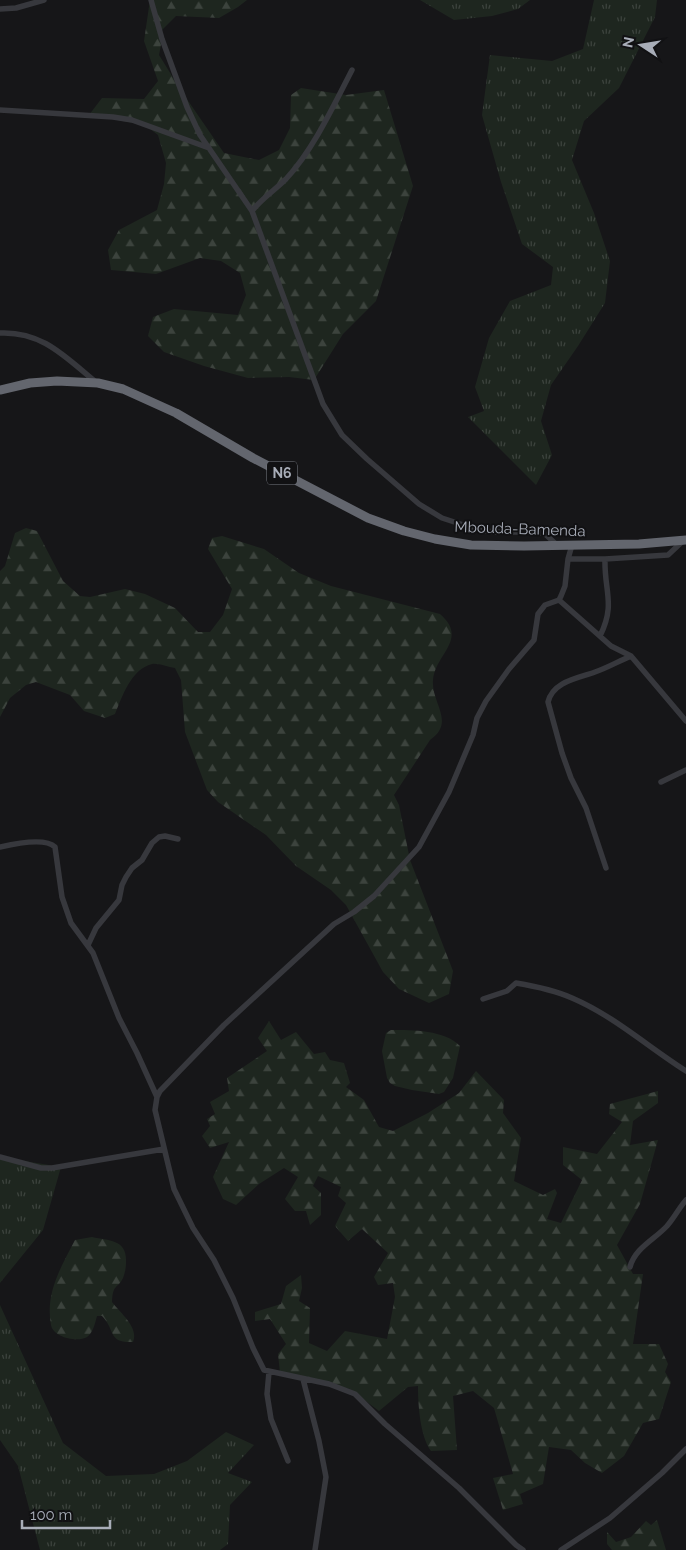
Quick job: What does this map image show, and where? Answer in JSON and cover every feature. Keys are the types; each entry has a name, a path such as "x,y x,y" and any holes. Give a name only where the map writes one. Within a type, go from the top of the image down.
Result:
{"highway":[{"name":"Mbouda-Bamenda","path":"0,390 30,383 57,381 98,383 123,389 169,409 253,458 368,518 404,531 436,539 472,545 639,544 685,540"}],"street":[{"path":"0,9 16,8 44,0"},
{"path":"151,0 162,39 187,107 200,136 252,210 323,404 335,424 350,444 419,504 442,518 479,530 538,532 545,534 557,545"},
{"path":"252,210 286,179 305,155 352,70"},
{"path":"0,110 132,120 209,148"},
{"path":"0,333 18,333 33,337 55,349 98,383"},
{"path":"568,558 605,559 668,555 685,540"},
{"path":"523,1550 459,1488 385,1424 355,1394 329,1384 264,1370 214,1260 179,1202 174,1189 155,1110 160,1091 224,1025 334,924 354,912 374,896 419,847 449,792 473,735 477,718 486,701 509,669 534,640 536,620 545,605 559,600 565,586 568,558 572,545"},
{"path":"600,636 605,626 609,607 609,594 604,572 605,559"},
{"path":"559,600 611,646 630,656 686,721"},
{"path":"606,868 586,808 571,778 562,753 548,702 549,697 562,684 576,677 596,672 630,656"},
{"path":"661,782 686,770"},
{"path":"88,945 96,928 119,900 126,877 132,868 142,860 152,844 159,837 165,836 178,839"},
{"path":"0,847 22,842 53,844 55,847 62,897 71,923 88,945 119,1018 157,1097"},
{"path":"483,999 508,991 516,983 570,996 622,1026 686,1071"},
{"path":"0,1157 41,1168 52,1168 164,1149"},
{"path":"630,1267 632,1258 656,1237 686,1200"},
{"path":"268,1372 267,1394 270,1419 288,1461"},
{"path":"303,1379 326,1477 315,1550"},
{"path":"561,1550 610,1518 662,1473 686,1449"}],"green space":[{"path":"150,0 247,0 219,18 176,16 160,32 162,39 159,55 224,153 259,160 279,150 290,128 291,95 301,88 346,95 384,90 413,186 376,301 343,334 314,380 289,377 248,378 204,366 164,352 148,336 153,317 174,309 238,315 246,295 240,273 221,261 200,258 156,274 111,270 108,250 119,230 157,210 164,184 166,163 158,135 145,125 89,115 102,98 144,99 158,81 144,41"},
{"path":"420,0 530,0 518,9 492,16 454,20"},
{"path":"594,0 657,0 655,17 619,88 584,121 572,160 594,213 610,261 605,303 551,385 541,421 552,455 536,485 468,417 484,411 475,387 489,338 510,301 551,285 553,267 522,244 501,182 482,115 490,55 552,61 583,49"},
{"path":"26,528 37,531 63,581 80,596 90,597 125,589 145,594 175,608 198,632 210,632 223,615 232,589 208,549 212,538 222,536 264,549 299,573 331,586 440,614 448,623 451,631 451,639 435,671 433,680 435,697 441,712 441,726 394,795 399,805 410,860 453,971 449,994 429,1003 399,989 383,972 346,905 331,890 296,866 266,835 218,802 207,790 185,732 181,680 175,668 152,664 138,672 128,684 115,714 105,718 84,711 70,695 36,682 26,685 10,698 0,717 0,571 5,566 15,533"},
{"path":"269,1021 281,1040 296,1032 314,1054 325,1052 330,1060 344,1063 350,1083 346,1087 364,1100 379,1127 393,1131 428,1113 459,1093 476,1071 504,1100 503,1113 521,1138 514,1181 543,1195 555,1189 557,1193 547,1219 561,1223 582,1180 563,1165 563,1147 597,1154 622,1122 609,1114 610,1104 658,1091 658,1103 633,1121 630,1145 658,1140 640,1204 617,1245 633,1274 643,1274 633,1344 659,1344 668,1364 665,1372 671,1382 659,1419 643,1423 624,1456 602,1473 585,1463 571,1450 549,1447 543,1484 520,1494 523,1504 503,1510 493,1478 513,1474 494,1408 473,1391 453,1396 457,1450 431,1451 422,1429 418,1386 408,1387 379,1411 350,1389 280,1373 278,1354 286,1344 270,1319 255,1321 255,1312 281,1304 286,1286 301,1275 302,1288 299,1301 310,1308 309,1343 327,1351 345,1331 387,1339 395,1297 393,1283 378,1285 374,1277 388,1253 362,1229 348,1241 335,1226 346,1203 338,1196 341,1187 318,1176 313,1186 321,1193 321,1215 310,1225 306,1211 295,1211 285,1199 298,1177 284,1168 259,1184 236,1205 223,1199 213,1177 229,1142 210,1148 202,1136 210,1126 207,1119 215,1114 210,1102 229,1091 227,1078 267,1051 258,1038"},
{"path":"391,1030 437,1034 454,1041 460,1046 453,1078 444,1092 439,1094 412,1090 390,1083 387,1078 382,1051 386,1033"},
{"path":"0,1157 61,1167 43,1230 0,1283"},
{"path":"92,1237 116,1242 124,1249 126,1254 125,1272 121,1282 114,1289 112,1302 131,1326 134,1336 133,1342 125,1342 115,1338 102,1316 97,1316 91,1333 83,1339 61,1336 56,1333 51,1325 50,1302 60,1270 75,1240"},
{"path":"0,1305 63,1443 106,1476 154,1474 187,1461 226,1432 254,1445 228,1473 252,1482 230,1505 228,1544 220,1550 40,1550 18,1466 0,1440"},
{"path":"657,1520 666,1550 612,1550 607,1544 607,1532 616,1542 631,1537 646,1521 651,1525"}]}
